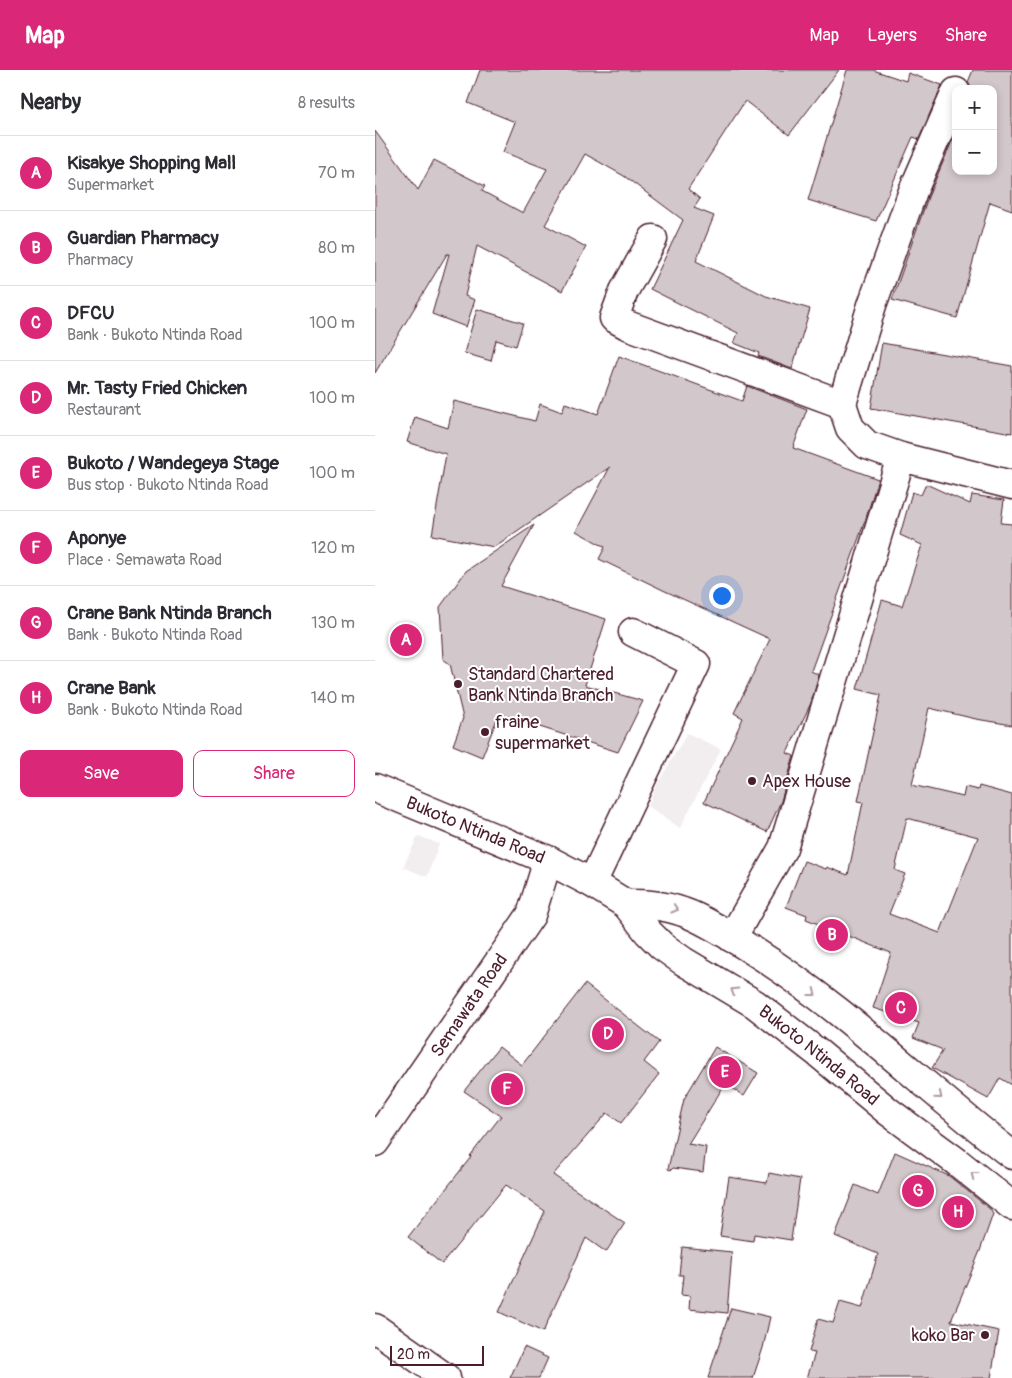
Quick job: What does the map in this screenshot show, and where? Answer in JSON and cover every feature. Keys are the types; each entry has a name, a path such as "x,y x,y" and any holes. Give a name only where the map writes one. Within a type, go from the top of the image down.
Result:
{"street":[{"path":"953,70 959,85"},
{"path":"952,100 910,200 872,305 842,404 850,428 867,445 901,456 1012,484"},
{"path":"653,239 624,291 614,318 627,325 842,404"},
{"path":"732,938 783,848 901,456"},
{"path":"593,883 696,664 633,632"},
{"name":"Bukoto Ntinda Road","path":"375,788 548,860 593,883 627,904 648,932 663,946 683,961 755,1004 889,1112 957,1162 1012,1206"},
{"name":"Semawata Road","path":"375,1142 531,915 548,860"},
{"path":"627,904 657,904 684,912 732,938 779,968 845,1018 1012,1155"},
{"path":"375,1328 446,1378"}],"shaded area":[{"path":"687,733 721,749 680,828 648,806 657,785"},
{"path":"418,836 439,844 427,877 403,867"}],"building":[{"path":"480,70 839,70 789,135 745,101 688,189 700,199 694,208 714,216 696,261 766,296 810,309 792,369 758,356 759,353 734,343 738,333 650,289 683,220 624,176 585,154 545,225 586,247 562,291 477,246 465,296 475,300 466,327 432,314 449,254 447,254 375,373 375,131 418,190 434,160 485,186 482,191 523,213 547,169 503,152 515,122 468,103"},
{"path":"847,70 873,70 906,81 908,73 942,85 919,139 913,137 876,221 808,200"},
{"path":"973,70 1012,70 1012,210 990,202 957,318 892,300 928,197 952,141 952,175 997,175 997,85 969,85 968,82"},
{"path":"477,309 523,323 516,346 496,340 491,361 464,353"},
{"path":"882,343 1012,366 1012,433 871,408"},
{"path":"619,356 742,401 747,386 807,409 793,448 878,479 866,518 811,671 819,675 811,703 787,753 794,756 781,801 767,832 704,802 743,718 734,713 770,639 599,559 605,547 576,531 610,467 494,547 432,535 446,454 407,442 415,417 448,428 454,401 535,421 540,404 562,412 565,403 598,414"},
{"path":"926,484 970,504 972,495 1004,500 1001,523 1012,524 1012,725 929,708 912,785 963,797 965,787 978,790 979,786 1012,795 1012,1085 1000,1078 988,1099 932,1068 943,1050 913,1038 919,1023 873,1008 891,953 806,919 807,915 786,907 804,861 848,875 863,802 858,801 881,695 857,689 882,600 902,606 922,545 900,535 912,492 921,495","holes":["907,818 978,837 940,933 889,914 905,874 895,870"]},
{"path":"534,525 501,586 606,619 585,685 643,701 618,752 499,714 482,757 453,745 463,718 450,664 443,659 440,607 466,571"},
{"path":"585,984 659,1042 644,1062 659,1074 621,1123 607,1113 553,1175 625,1223 606,1252 586,1238 543,1332 499,1312 545,1211 506,1185 442,1264 408,1237 501,1116 464,1091 499,1047 522,1065"},
{"path":"715,1047 758,1073 744,1096 725,1084 688,1144 706,1147 703,1172 668,1169 684,1099"},
{"path":"895,1152 949,1176 990,1209 993,1214 951,1321 999,1331 991,1378 807,1378 815,1353 809,1352 818,1319 833,1323 840,1302 862,1308 878,1254 835,1236 855,1185 878,1195"},
{"path":"769,1173 800,1179 791,1240 754,1234 753,1241 720,1236 729,1177 767,1183"},
{"path":"682,1247 732,1252 727,1313 689,1309 690,1296 681,1295 683,1275 679,1275"},
{"path":"731,1308 770,1317 763,1348 753,1378 708,1378"},
{"path":"524,1347 548,1358 539,1378 510,1378"}],"place":[{"name":"Kisakye Shopping Mall","path":"406,640"},
{"name":"Standard Chartered Bank Ntinda Branch","path":"458,684"},
{"name":"fraine supermarket","path":"485,732"},
{"name":"Apex House","path":"752,781"},
{"name":"Guardian Pharmacy","path":"832,935"},
{"name":"DFCU","path":"901,1008"},
{"name":"Mr. Tasty Fried Chicken","path":"608,1034"},
{"name":"Bukoto / Wandegeya Stage","path":"725,1072"},
{"name":"Aponye","path":"507,1089"},
{"name":"Crane Bank Ntinda Branch","path":"918,1191"},
{"name":"Crane Bank","path":"958,1212"},
{"name":"koko Bar","path":"985,1335"}]}
